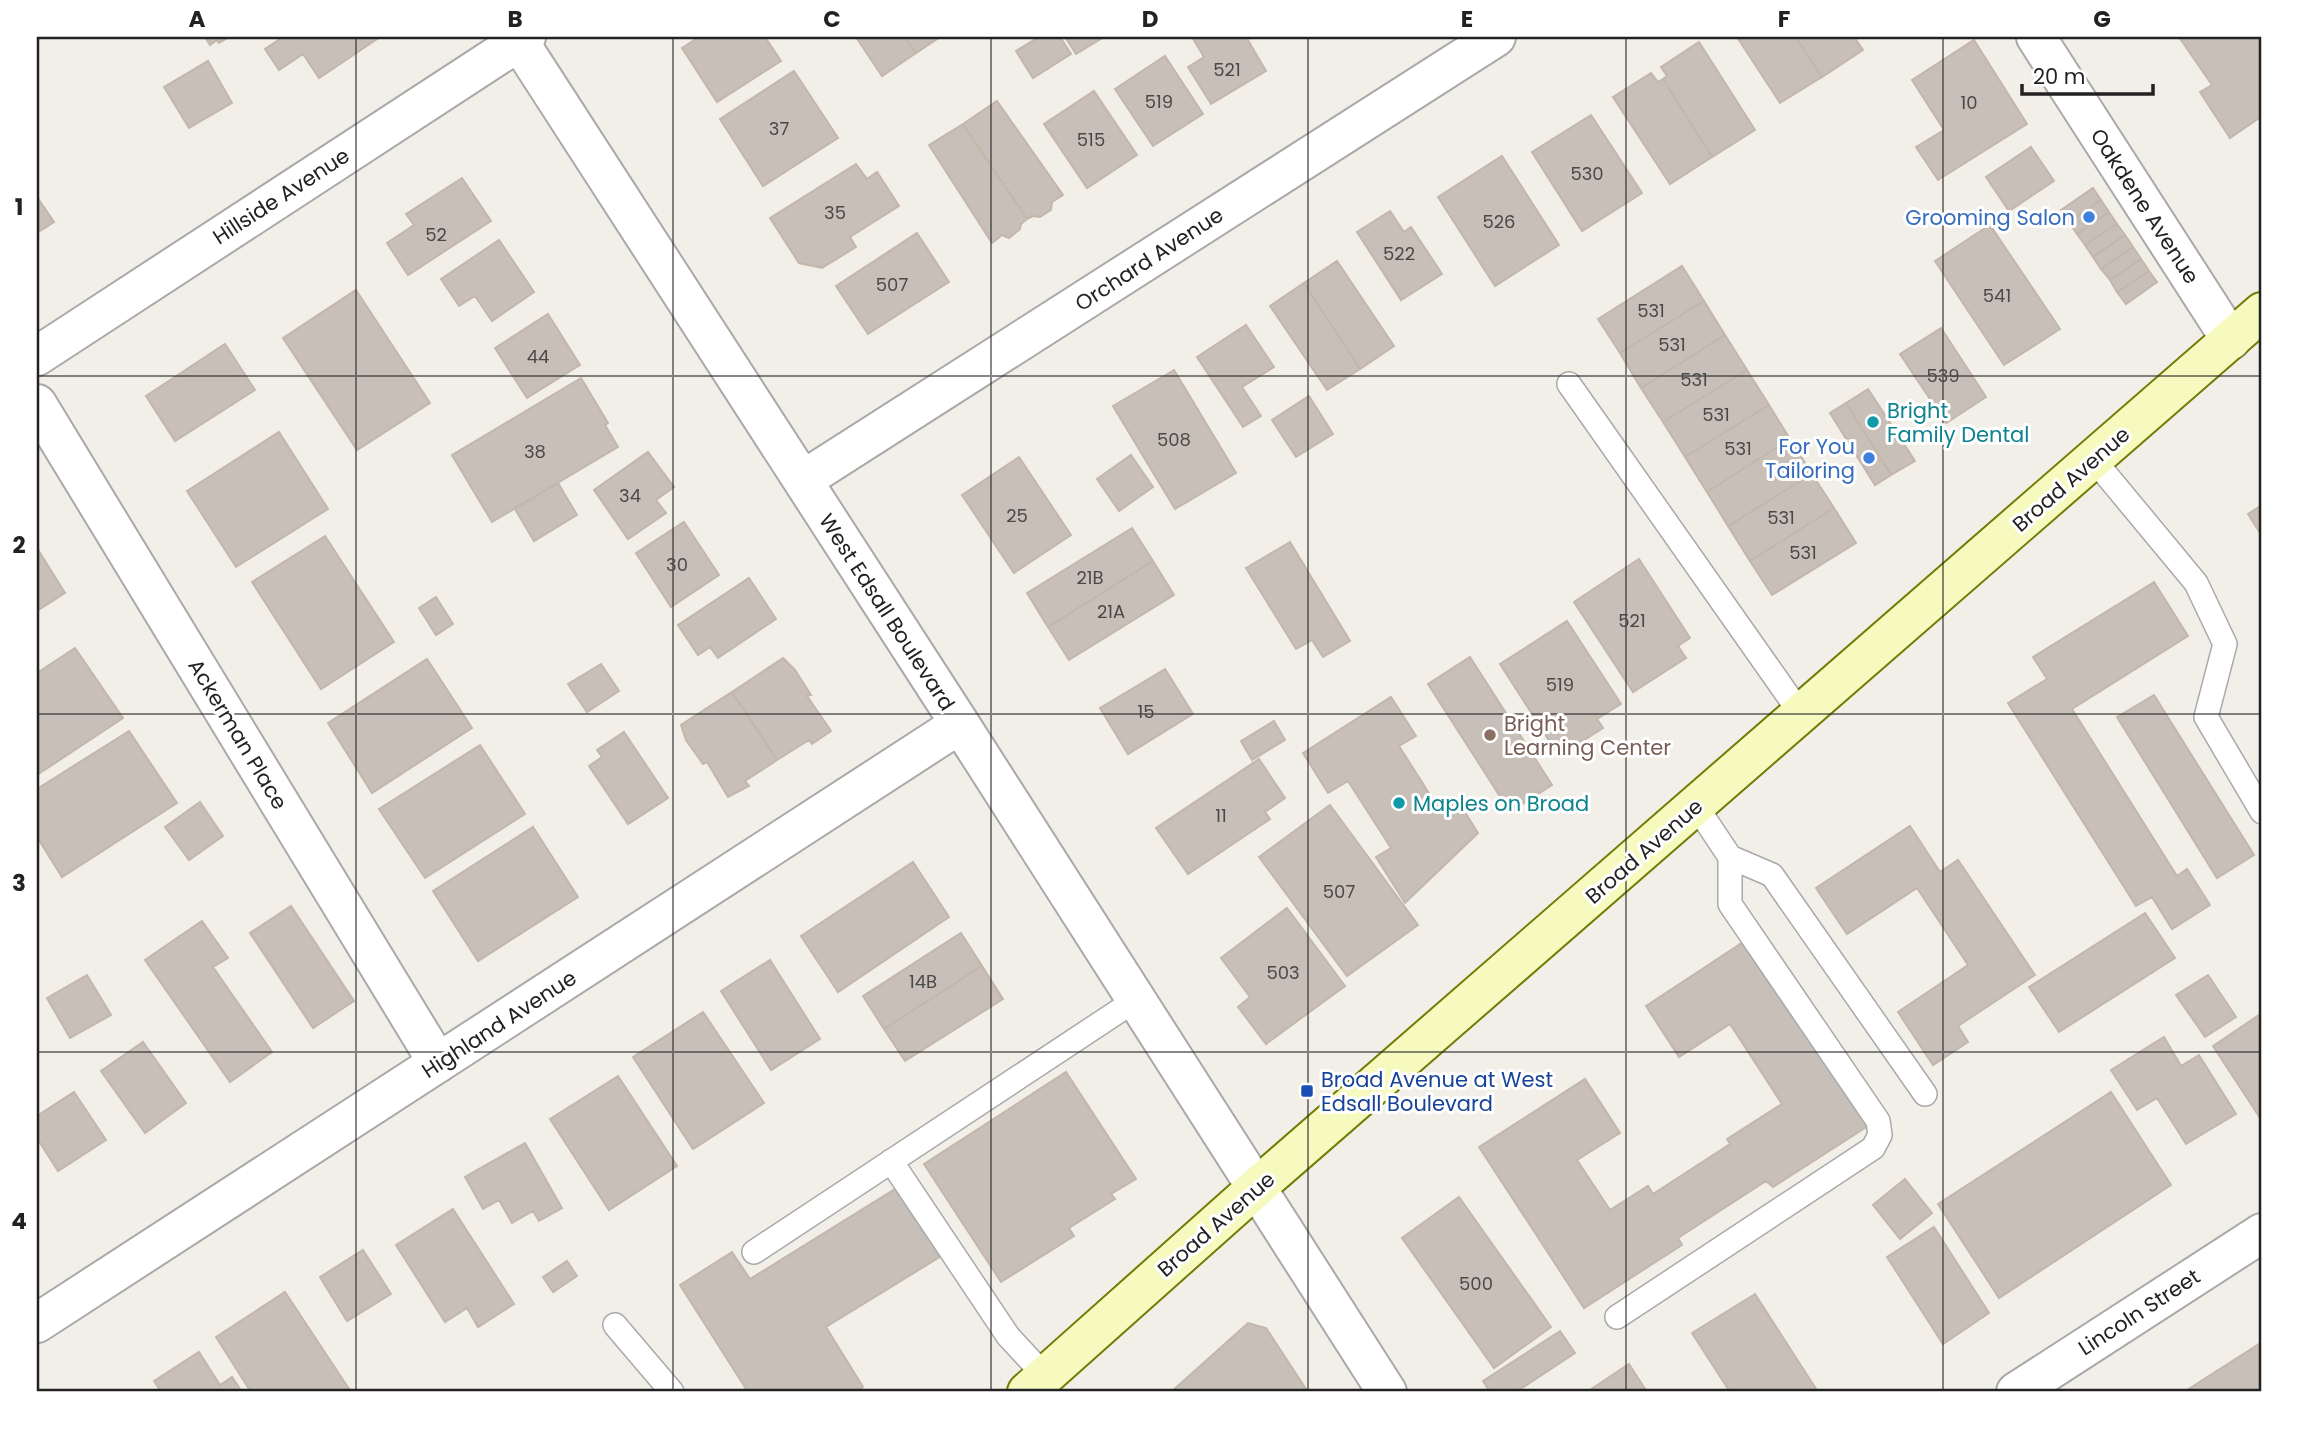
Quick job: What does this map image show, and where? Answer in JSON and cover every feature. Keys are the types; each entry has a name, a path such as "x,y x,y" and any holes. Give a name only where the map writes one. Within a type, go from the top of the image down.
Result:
{"main road":[{"name":"Broad Avenue","path":"1036,1384 1258,1187 2262,312"}],"street":[{"name":"Orchard Avenue","path":"803,480 1496,37"},
{"name":"Oakdene Avenue","path":"2036,37 2231,340"},
{"name":"West Edsall Boulevard","path":"520,38 1387,1392"},
{"name":"Hillside Avenue","path":"37,356 520,38"},
{"name":"Ackerman Place","path":"37,404 438,1063"},
{"name":"Highland Avenue","path":"37,1323 960,724"},
{"name":"Lincoln Street","path":"2016,1392 2262,1233"}],"lane":[{"path":"1569,384 1801,714"},
{"path":"2094,460 2196,583 2225,644 2206,717 2262,812"},
{"path":"1696,806 1730,857 1772,875 1925,1094"},
{"path":"1617,1317 1873,1149 1880,1135 1878,1121 1730,904 1730,857"},
{"path":"754,1252 1137,999"},
{"path":"891,1161 1008,1336 1036,1384"},
{"path":"615,1325 672,1392"}],"building":[{"path":"205,37 229,37 210,45"},
{"path":"283,37 380,37 319,78 303,54 279,70 265,49"},
{"path":"699,37 765,37 781,61 717,102 682,48"},
{"path":"856,37 905,37 916,53 882,76"},
{"path":"905,37 940,37 916,53"},
{"path":"1039,37 1060,37 1071,54 1033,78 1016,51"},
{"path":"1065,37 1104,37 1076,54"},
{"path":"1192,37 1246,37 1266,71 1211,104 1188,67 1204,57"},
{"path":"1737,37 1796,37 1822,77 1780,103"},
{"path":"1796,37 1854,37 1863,50 1822,77"},
{"path":"2179,37 2262,37 2262,116 2230,138 2200,92 2212,85"},
{"path":"1974,40 2027,124 1938,180 1916,147 1944,130 1912,80"},
{"path":"1699,42 1755,130 1712,157 1663,79 1667,76 1661,67"},
{"path":"1165,56 1203,114 1153,146 1115,89"},
{"path":"208,61 232,103 189,128 164,87"},
{"path":"794,71 838,138 763,186 720,119"},
{"path":"1651,73 1658,82 1663,79 1712,157 1670,184 1613,97"},
{"path":"1094,91 1137,155 1087,188 1044,124"},
{"path":"997,101 1063,195 1052,202 1051,210 1040,217 1027,219 963,124"},
{"path":"1591,115 1642,193 1582,231 1532,152"},
{"path":"963,124 1027,219 1009,238 1002,235 992,243 929,145"},
{"path":"2031,147 2054,181 2009,211 1986,177"},
{"path":"1502,156 1559,245 1495,286 1438,197"},
{"path":"856,164 867,179 877,172 899,206 850,237 856,247 822,268 799,263 770,218"},
{"path":"462,178 491,221 408,275 387,243 414,225 406,214"},
{"name":"Grooming Salon","path":"2093,188 2101,200 2069,222 2061,210"},
{"path":"37,197 54,222 37,233"},
{"name":"Grooming Salon","path":"2101,200 2109,212 2077,234 2069,222"},
{"path":"1390,211 1404,232 1411,227 1442,274 1401,300 1357,232"},
{"name":"Grooming Salon","path":"2109,212 2117,224 2085,245 2077,234"},
{"name":"Grooming Salon","path":"2117,224 2125,235 2093,257 2085,245"},
{"path":"1990,225 2060,329 2004,365 1935,261"},
{"path":"917,233 949,282 868,334 836,286"},
{"name":"Grooming Salon","path":"2125,235 2133,247 2101,269 2093,257"},
{"path":"499,240 534,292 492,321 475,296 459,306 441,279"},
{"name":"Grooming Salon","path":"2133,247 2141,259 2110,280 2101,269"},
{"name":"Grooming Salon","path":"2141,259 2149,271 2117,292 2110,280"},
{"path":"1337,261 1394,346 1360,369 1304,283"},
{"path":"1682,266 1704,301 1620,353 1598,319"},
{"path":"2149,271 2157,282 2126,304 2117,292"},
{"path":"1304,283 1360,369 1327,390 1270,306"},
{"path":"356,290 430,403 357,450 283,338"},
{"path":"1704,301 1725,335 1641,388 1620,353"},
{"path":"548,314 580,365 527,398 495,348"},
{"path":"1246,325 1274,367 1242,387 1261,416 1243,427 1197,357"},
{"path":"1941,328 1986,397 1946,423 1900,354"},
{"path":"1725,335 1747,370 1663,422 1641,388"},
{"path":"225,344 255,390 175,441 146,396"},
{"path":"1174,370 1236,473 1175,509 1113,406"},
{"path":"1747,370 1769,405 1685,457 1663,422"},
{"path":"581,378 608,423 605,425 618,447 492,522 452,455"},
{"name":"Bright Family Dental","path":"1868,389 1915,461 1891,475 1846,403"},
{"path":"1309,396 1333,434 1296,457 1272,420"},
{"name":"For You Tailoring","path":"1846,403 1891,475 1875,485 1830,413"},
{"path":"1769,405 1790,439 1707,492 1685,457"},
{"path":"279,432 328,509 236,567 187,491"},
{"path":"1790,439 1812,474 1728,526 1707,492"},
{"path":"648,452 674,487 656,500 666,513 628,539 594,490"},
{"path":"1131,455 1153,487 1119,511 1097,479"},
{"path":"1019,457 1071,535 1014,573 962,495"},
{"path":"1812,474 1834,508 1750,561 1728,526"},
{"path":"558,483 577,515 534,541 515,509"},
{"path":"2262,505 2262,536 2248,514"},
{"path":"1834,508 1856,543 1772,595 1750,561"},
{"path":"684,522 719,575 671,607 636,553"},
{"path":"1132,528 1153,561 1048,627 1027,593"},
{"path":"325,536 394,642 321,689 252,582"},
{"path":"1290,542 1350,641 1323,657 1312,640 1296,649 1246,568"},
{"path":"37,548 65,593 37,611"},
{"path":"1639,559 1690,638 1678,646 1686,658 1633,692 1574,602"},
{"path":"1153,561 1174,595 1069,660 1048,627"},
{"path":"749,578 776,619 718,658 710,647 698,655 678,625"},
{"path":"2154,582 2188,636 2072,709 2177,876 2187,869 2210,905 2172,929 2152,897 2136,906 2008,703 2047,679 2033,657"},
{"path":"436,597 453,624 436,635 419,608"},
{"path":"1567,621 1621,704 1597,719 1603,728 1559,756 1500,664"},
{"path":"75,648 123,718 37,775 37,673"},
{"name":"Bright Learning Center","path":"1470,657 1552,785 1510,812 1428,684"},
{"path":"783,658 795,670 811,695 807,696 831,731 812,744 809,740 777,760 732,692"},
{"path":"427,659 472,728 372,793 328,723"},
{"path":"601,664 619,691 587,712 568,684"},
{"path":"1165,669 1193,714 1128,754 1100,708"},
{"path":"732,692 777,760 745,781 749,786 728,797 707,762 703,764 686,740 681,725"},
{"path":"2154,695 2254,855 2217,878 2117,717"},
{"name":"Maples on Broad","path":"1391,697 1416,736 1399,746 1439,809 1456,798 1478,833 1405,903 1376,857 1391,848 1348,781 1328,793 1303,753"},
{"path":"1274,721 1285,740 1252,760 1241,741"},
{"path":"129,731 177,803 62,877 37,837 37,789"},
{"path":"624,732 668,798 628,824 589,766 602,757 597,750"},
{"path":"480,745 525,814 425,878 379,809"},
{"path":"1259,759 1285,798 1265,812 1270,819 1188,874 1156,828"},
{"path":"200,802 223,836 189,860 165,827"},
{"path":"1330,805 1418,925 1347,976 1259,857"},
{"path":"1910,826 1940,872 1958,860 2035,975 1958,1026 1968,1042 1933,1065 1898,1012 1968,965 1917,888 1847,934 1816,888"},
{"path":"533,827 578,897 478,961 433,891"},
{"path":"913,862 949,917 838,992 801,936"},
{"path":"291,906 354,1001 313,1028 250,933"},
{"path":"1287,908 1345,986 1266,1044 1238,1007 1250,997 1221,958"},
{"path":"2145,913 2175,958 2059,1032 2029,987"},
{"path":"202,921 228,958 213,967 272,1052 230,1082 145,960"},
{"path":"961,933 982,966 884,1029 863,996"},
{"path":"1748,939 1868,1126 1773,1187 1766,1181 1678,1238 1682,1245 1584,1308 1479,1147 1585,1079 1620,1133 1577,1160 1610,1210 1648,1186 1653,1194 1730,1144 1727,1139 1782,1104 1730,1024 1679,1057 1646,1006"},
{"path":"770,960 820,1039 771,1070 721,991"},
{"path":"982,966 1003,999 905,1061 884,1029"},
{"path":"87,975 111,1015 70,1038 47,998"},
{"path":"2208,975 2236,1017 2205,1037 2176,995"},
{"path":"703,1012 764,1103 693,1149 633,1057"},
{"path":"2262,1013 2262,1121 2213,1046"},
{"path":"2164,1037 2181,1066 2199,1055 2236,1114 2186,1144 2157,1098 2137,1110 2111,1070"},
{"path":"143,1042 186,1103 145,1133 101,1071"},
{"path":"1066,1072 1136,1179 1111,1194 1115,1199 1069,1228 1074,1236 1001,1282 924,1164"},
{"path":"618,1076 677,1166 609,1210 550,1119"},
{"path":"74,1092 106,1140 58,1171 37,1138 37,1116"},
{"path":"2111,1092 2171,1185 1999,1298 1938,1204"},
{"path":"525,1143 562,1208 539,1221 533,1211 512,1223 499,1200 483,1209 465,1177"},
{"path":"1905,1179 1932,1213 1900,1239 1873,1205"},
{"path":"900,1186 943,1255 826,1327 863,1387 855,1392 748,1392 680,1285 732,1252 750,1279"},
{"path":"1459,1197 1551,1327 1494,1368 1402,1238"},
{"path":"453,1209 514,1304 478,1327 467,1308 445,1322 396,1245"},
{"path":"1934,1227 1989,1313 1943,1344 1887,1257"},
{"path":"363,1250 391,1294 347,1321 320,1277"},
{"path":"567,1261 577,1276 553,1292 543,1277"},
{"path":"285,1292 351,1392 251,1392 216,1337"},
{"path":"1755,1294 1818,1392 1730,1392 1692,1333"},
{"path":"1248,1323 1266,1328 1308,1392 1171,1392"},
{"path":"1560,1331 1575,1353 1516,1392 1490,1392 1483,1381"},
{"path":"2262,1342 2262,1392 2184,1392"},
{"path":"199,1352 220,1385 232,1377 242,1392 157,1392 160,1390 154,1381"},
{"path":"1629,1364 1647,1392 1587,1392"}],"place":[{"name":"Grooming Salon","path":"2089,217"},
{"name":"Bright Family Dental","path":"1873,422"},
{"name":"For You Tailoring","path":"1869,458"},
{"name":"Bright Learning Center","path":"1490,735"},
{"name":"Maples on Broad","path":"1399,803"},
{"name":"Broad Avenue at West Edsall Boulevard","path":"1307,1091"}]}
